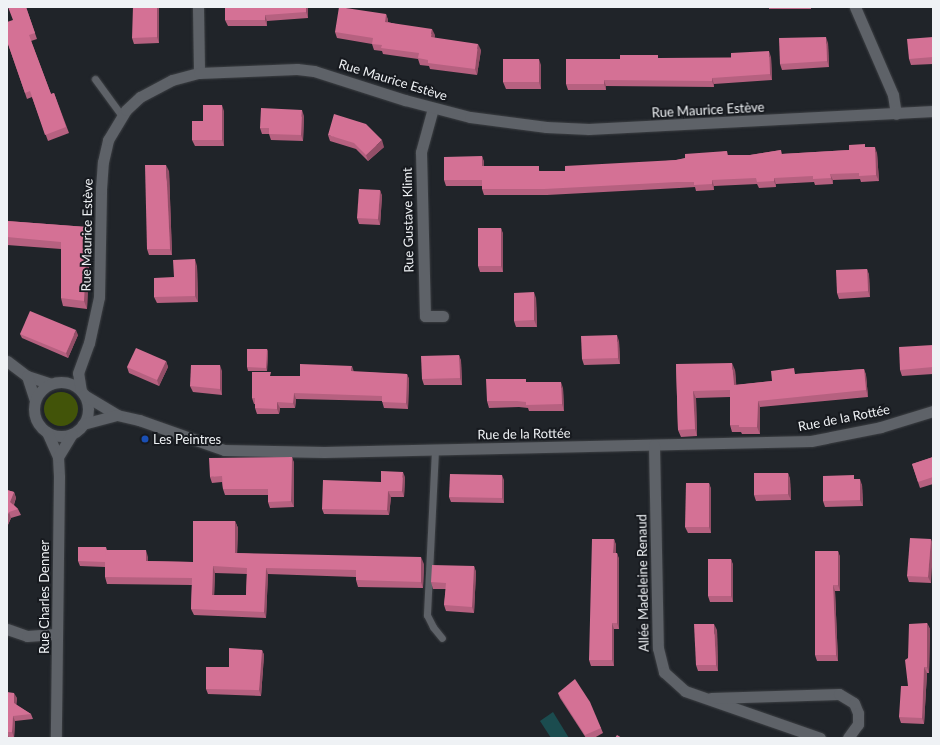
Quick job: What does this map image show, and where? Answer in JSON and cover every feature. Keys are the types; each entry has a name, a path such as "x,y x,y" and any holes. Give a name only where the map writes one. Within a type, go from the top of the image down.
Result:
{"street":[{"path":"198,7 199,73"},
{"path":"855,7 893,95 896,114"},
{"name":"Rue Maurice Estève","path":"83,393 78,373 100,297 103,162 108,140 122,116 140,97 156,87 172,80 199,73 297,69 314,71 434,108 470,117 546,127 589,129 933,111"},
{"name":"Rue Gustave Klimt","path":"434,108 421,152 425,316 443,316"},
{"path":"7,361 27,376 75,386 83,393 88,410 83,424 72,434 58,457"},
{"path":"35,400 44,388 78,373"},
{"path":"27,376 35,400 36,418 47,432 64,436 72,434"},
{"name":"Rue de la Rottée","path":"83,393 116,415 139,420 224,450 324,452 812,441 881,427 933,411"},
{"name":"Rue de la Rottée","path":"83,424 116,415"},
{"name":"Rue Charles Denner","path":"47,432 58,457 55,634 58,663 56,738"},
{"name":"Allée Madeleine Renaud","path":"654,445 660,661 664,672 673,682 702,698 820,738"},
{"path":"7,629 27,636 55,634"},
{"path":"702,698 839,694 854,703 858,713 858,724 848,738"}],"lane":[{"path":"95,79 122,116"},
{"path":"436,450 427,615 433,627 442,638"}],"green space":[{"path":"61,392 73,397 78,409 73,421 61,426 49,421 44,409 49,397"}],"water":[{"path":"553,712 569,738 551,738 540,721"}],"building":[{"path":"8,7 26,7 35,33 29,35 51,94 54,93 66,127 45,135 30,91 25,93 7,41 7,22 13,20"},
{"path":"133,7 157,7 157,37 132,38"},
{"path":"225,7 306,7 306,12 265,15 265,20 225,20"},
{"path":"339,7 386,14 385,22 432,29 431,37 478,44 475,69 428,63 428,60 418,58 419,53 381,48 382,45 372,44 373,38 335,32"},
{"path":"826,37 827,61 780,64 779,38"},
{"path":"933,37 933,57 909,59 907,39"},
{"path":"769,51 770,74 712,78 712,81 604,80 604,84 566,84 566,59 620,59 620,55 658,55 658,58 731,58 731,53"},
{"path":"503,59 539,59 539,82 503,82"},
{"path":"203,105 222,105 222,140 192,140 192,121 203,121"},
{"path":"261,108 302,110 301,135 269,134 269,128 260,128"},
{"path":"334,114 366,124 382,140 366,155 354,143 328,135"},
{"path":"865,144 865,147 875,147 876,175 859,176 859,173 830,174 831,178 813,179 813,176 774,178 774,181 757,182 756,178 712,180 712,184 694,185 694,182 677,182 544,189 482,189 482,180 444,180 444,157 482,156 482,166 539,166 539,171 565,171 565,166 676,160 685,158 685,154 727,151 727,155 750,155 781,150 781,154 849,150 849,145"},
{"path":"145,165 166,165 170,249 147,249"},
{"path":"359,189 380,190 378,219 357,218"},
{"path":"7,221 87,227 84,301 61,298 61,242 7,237"},
{"path":"478,228 501,228 501,266 478,266"},
{"path":"195,259 195,296 154,297 154,278 174,277 173,260"},
{"path":"867,269 868,291 837,293 836,270"},
{"path":"534,292 534,320 514,321 514,293"},
{"path":"30,311 76,330 66,353 20,334"},
{"path":"617,335 618,358 582,359 581,336"},
{"path":"933,345 933,367 900,370 899,347"},
{"path":"136,348 166,361 157,380 127,367"},
{"path":"247,349 267,349 266,368 247,367"},
{"path":"459,355 460,378 422,379 421,356"},
{"path":"732,363 734,385 772,381 771,371 794,368 795,374 864,369 866,390 758,401 757,427 739,427 739,425 730,425 730,390 693,391 695,429 678,430 676,364"},
{"path":"300,364 352,366 351,371 407,374 406,403 382,402 382,396 294,393 293,403 277,402 277,409 255,408 255,398 252,398 252,372 271,372 270,376 300,376"},
{"path":"191,365 220,365 220,389 190,386"},
{"path":"486,379 526,379 526,382 561,382 562,404 526,405 526,402 517,401 487,401"},
{"path":"292,457 291,501 268,502 268,489 223,489 222,476 210,477 209,458"},
{"path":"933,457 933,477 918,482 912,464"},
{"path":"381,471 403,472 402,491 388,491 387,510 322,509 323,480 381,482"},
{"path":"754,473 788,473 788,494 754,495"},
{"path":"450,474 502,475 502,498 449,497"},
{"path":"854,475 854,479 860,479 860,500 823,501 823,476"},
{"path":"686,483 709,483 709,527 685,527"},
{"path":"7,490 14,492 10,502 18,509 9,512 7,516"},
{"path":"193,521 235,521 235,553 421,557 421,582 356,580 356,570 266,568 264,612 191,609 192,578 105,577 105,550 146,550 146,561 193,562","holes":["213,566 247,568 246,595 212,595"]},
{"path":"910,538 931,539 928,577 907,576"},
{"path":"592,539 614,539 613,553 617,553 617,623 612,623 612,660 589,660"},
{"path":"78,547 106,547 105,562 78,561"},
{"path":"815,551 838,551 838,585 833,585 836,655 815,655"},
{"path":"708,559 731,559 731,596 708,596"},
{"path":"432,565 474,566 472,607 444,605 446,583 431,582"},
{"path":"927,623 927,667 924,667 922,718 899,717 901,686 908,686 905,660 908,658 909,624"},
{"path":"694,624 714,624 716,665 696,665"},
{"path":"229,648 262,650 259,690 206,689 206,667 229,667"},
{"path":"575,679 590,702 601,728 585,735 558,693"},
{"path":"7,692 14,693 14,703 31,714 13,716 12,732 7,732"},
{"path":"617,735 622,738 615,738"}],"place":[{"name":"Les Peintres","path":"145,439"}]}
